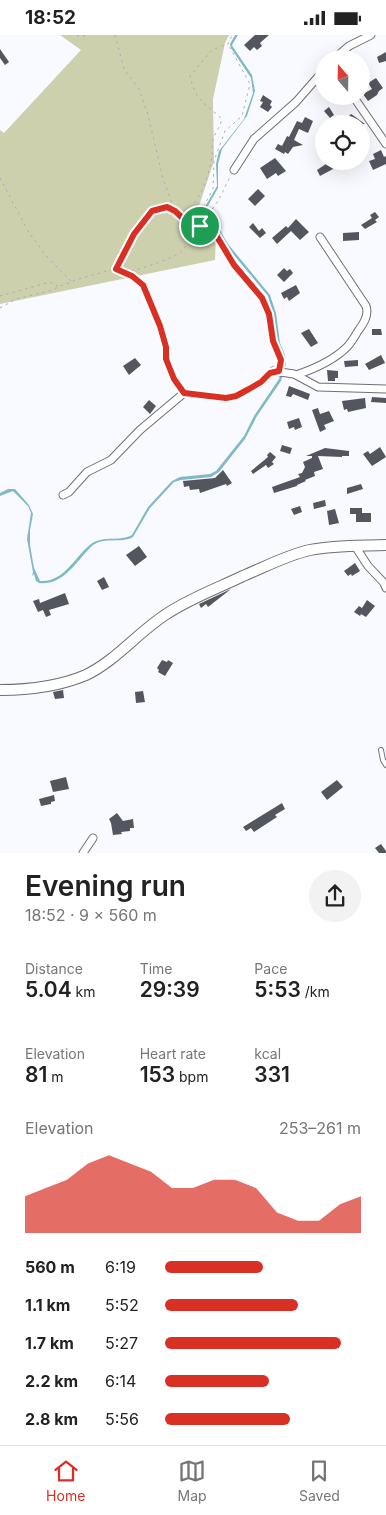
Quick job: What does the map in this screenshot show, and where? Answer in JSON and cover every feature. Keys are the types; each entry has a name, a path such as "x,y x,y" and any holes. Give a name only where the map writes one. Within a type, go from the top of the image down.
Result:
{"street":[{"path":"344,50 370,35"},
{"path":"234,170 254,139 296,103 315,81"},
{"path":"360,105 386,144"},
{"path":"296,375 309,371 347,347 365,321 367,314 366,306 320,237"},
{"path":"63,495 87,472 111,460 140,430 184,393 231,397 261,382 270,373 283,372 296,375 318,387 386,389"},
{"path":"0,690 28,689 86,675 166,614 190,600 285,558 309,550 386,545"},
{"path":"355,546 386,588"},
{"path":"83,853 93,838"}],"lane":[{"path":"381,750 386,765"}],"path":[{"path":"77,35 80,37 87,35"},
{"path":"115,35 124,69 139,89 148,115 163,179 175,211"},
{"path":"181,217 188,212 197,200 209,171 212,141 222,119 205,106 193,90 190,76 212,51 228,44 232,35"},
{"path":"200,226 200,215 213,189 214,161 226,131 242,116 250,84 228,44"},
{"path":"200,226 218,201 234,170"},
{"path":"0,178 28,231 48,258 71,281"},
{"path":"116,269 134,234 152,211 167,207 175,211 190,225 200,226 216,235 234,265 262,298 269,314 273,341 281,360 283,372"},
{"path":"124,272 142,269 185,249 188,239 196,226"},
{"path":"0,308 16,299 50,291 71,281 116,269 124,272 143,285 160,326 166,347 166,359 171,373 184,393"},
{"path":"0,297 50,282 59,286"}],"green space":[{"path":"60,35 229,35 225,43 213,99 214,161 195,218 213,226 216,235 215,260 0,304 0,130 4,133 81,50"}],"water":[{"path":"235,35 238,35 232,45 252,75 255,91 247,116 222,149 218,164 218,188 204,213 207,219 217,225 228,244 270,295 276,313 280,343 285,355 286,364 281,381 257,416 245,439 219,472 211,477 174,482 150,508 133,537 97,543 63,576 48,583 39,583 36,581 34,574 32,576 33,572 27,539 31,513 28,506 13,491 0,496 0,493 8,489 15,489 29,505 33,514 30,545 34,568 40,581 56,578 85,549 96,541 132,535 148,507 172,481 180,477 210,474 216,471 244,436 254,416 279,379 284,361 278,344 274,317 268,296 233,254 215,226 205,222 201,214 217,186 216,164 219,151 244,119 253,93 251,78 231,48 230,44"}],"building":[{"path":"255,35 269,35 260,43 262,46 257,50 254,47 250,51 244,45"},
{"path":"0,49 9,62 5,65 0,58"},
{"path":"386,52 386,61 379,63 377,57"},
{"path":"376,78 383,88 370,100 370,90 372,89 370,82"},
{"path":"263,95 272,101 270,105 272,107 268,112 260,107 263,102 260,101"},
{"path":"329,107 334,115 327,115 324,111"},
{"path":"305,117 313,121 308,133 299,129 294,140 303,145 293,147 288,154 275,149 278,144 282,146 297,121 302,123"},
{"path":"381,150 384,157 386,156 386,164 373,170 370,161 375,159 373,154"},
{"path":"275,158 286,171 278,176 276,173 267,179 260,168"},
{"path":"317,170 331,170 320,176"},
{"path":"258,189 265,196 255,206 248,199"},
{"path":"375,212 379,217 375,220 377,222 365,229 361,225 372,218 370,215"},
{"path":"296,219 309,232 300,240 291,231 277,244 272,238 286,226 288,228"},
{"path":"253,223 259,231 262,228 266,233 260,238 249,227"},
{"path":"359,232 359,240 343,241 343,233"},
{"path":"284,268 287,271 290,269 293,273 284,282 277,275"},
{"path":"296,285 300,293 289,301 287,297 284,299 281,293"},
{"path":"309,329 318,343 311,347 301,333"},
{"path":"372,329 381,329 382,335 372,335"},
{"path":"381,355 385,363 369,370 365,364"},
{"path":"135,358 141,365 129,375 123,366"},
{"path":"358,360 358,366 345,367 344,361"},
{"path":"327,370 338,371 338,378 335,378 335,381 328,381"},
{"path":"289,386 310,394 308,400 293,394 291,397 286,396"},
{"path":"372,397 386,398 386,403 371,402"},
{"path":"365,398 366,408 348,412 347,409 344,410 342,401"},
{"path":"149,400 156,406 150,414 143,407"},
{"path":"318,408 320,414 329,411 334,421 324,425 326,429 320,432 312,410"},
{"path":"299,418 302,427 295,430 294,427 289,429 287,422"},
{"path":"282,445 292,448 290,454 280,451"},
{"path":"380,447 386,457 372,466 363,454 368,451 370,454"},
{"path":"325,448 349,451 349,456 318,456 323,469 314,472 315,476 297,486 274,493 272,487 300,477 298,474 302,473 305,467 303,462 312,458 312,456 306,456"},
{"path":"270,452 276,457 272,462 274,464 268,468 266,465 253,474 251,471 268,457 267,455"},
{"path":"223,470 232,483 227,486 226,484 200,493 199,489 190,490 189,486 184,487 183,481 215,478"},
{"path":"361,484 363,489 347,494 347,488"},
{"path":"325,500 326,506 314,509 313,503"},
{"path":"300,506 302,512 294,515 291,509"},
{"path":"350,508 362,508 362,513 371,513 371,522 356,522 356,514 350,514"},
{"path":"335,509 339,523 329,525 327,511"},
{"path":"139,546 147,557 135,566 126,555"},
{"path":"355,563 360,571 352,576 351,574 348,576 344,571"},
{"path":"104,577 109,587 102,590 97,581"},
{"path":"231,589 208,607 206,604 201,608 199,604"},
{"path":"65,593 69,604 49,610 51,615 46,617 43,610 38,612 33,601 39,599 40,603"},
{"path":"367,600 375,606 366,617 354,612 359,606 362,608"},
{"path":"162,660 167,662 168,660 173,663 165,676 158,672 157,668"},
{"path":"63,690 64,698 55,699 53,692"},
{"path":"143,691 145,702 136,703 135,692"},
{"path":"66,777 69,789 53,792 50,781"},
{"path":"337,780 343,787 327,800 321,792"},
{"path":"54,795 55,801 41,806 39,799"},
{"path":"282,803 285,809 275,815 277,817 254,832 251,828 246,831 243,827"},
{"path":"117,813 123,821 133,819 134,828 130,828 130,831 121,832 122,834 113,835 109,819"},
{"path":"381,844 386,853 379,853 375,848"}],"route":[{"path":"167,207 175,211 190,225 200,226 216,235 234,265 262,298 269,314 273,341 281,360 279,371 273,371 261,382 236,396 226,398 184,393 174,379 166,359 166,347 160,326 143,285 132,276 116,269 134,234 152,211 167,207"}]}
